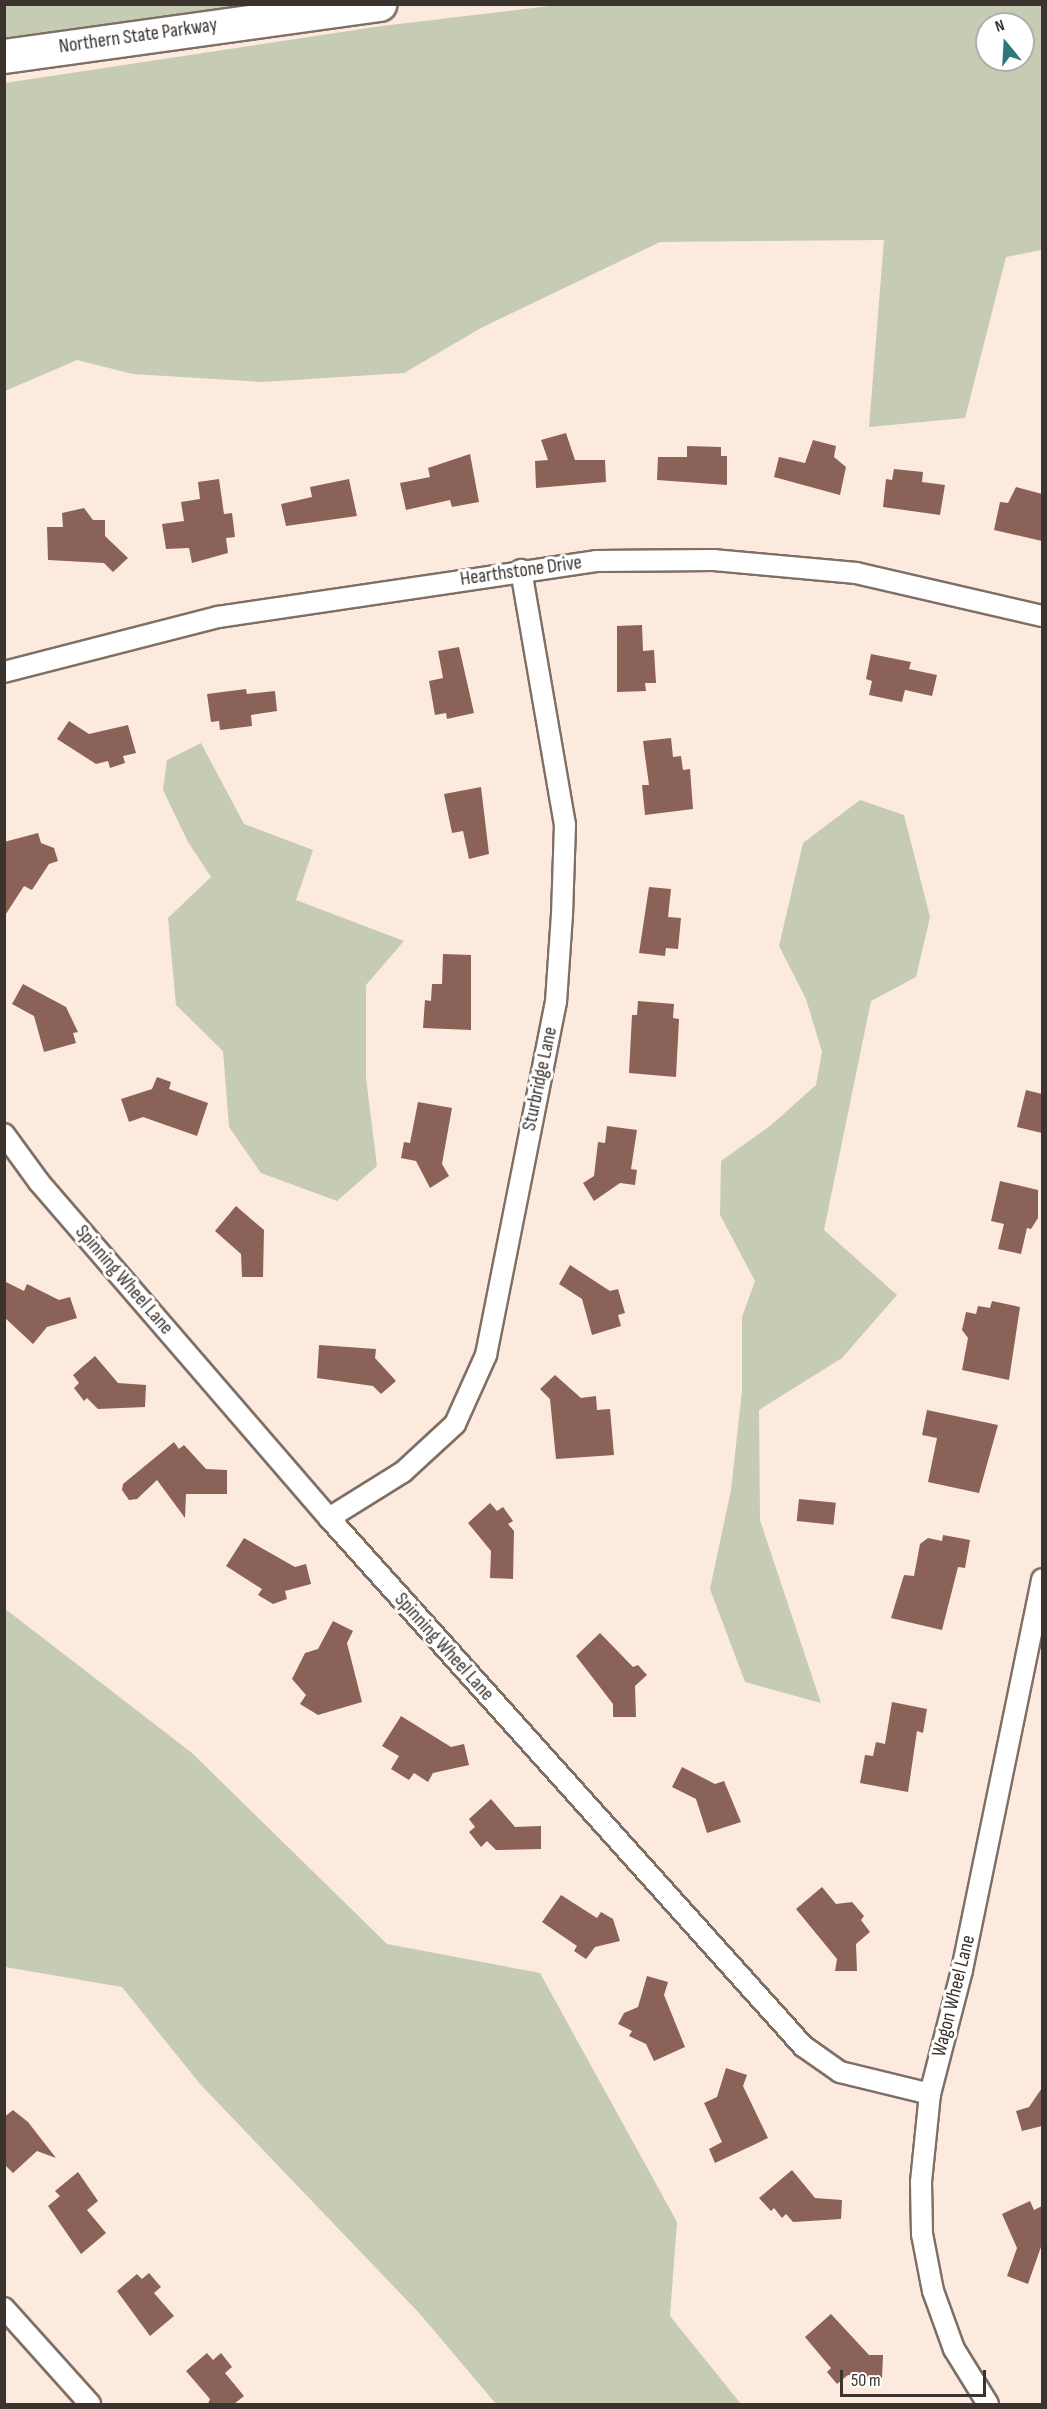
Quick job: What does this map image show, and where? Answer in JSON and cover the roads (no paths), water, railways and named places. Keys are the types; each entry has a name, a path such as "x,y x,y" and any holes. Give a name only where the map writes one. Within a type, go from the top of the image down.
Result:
{"highway":[{"name":"Northern State Parkway","path":"4,56 379,4"}],"street":[{"name":"Hearthstone Drive","path":"4,672 218,617 521,570 597,561 714,560 856,573 1042,616"},
{"name":"Sturbridge Lane","path":"329,1518 403,1472 455,1424 486,1355 556,1002 562,915 565,825 521,570"},
{"name":"Spinning Wheel Lane","path":"4,1134 39,1182 329,1518 803,2046 840,2072 930,2094"},
{"name":"Wagon Wheel Lane","path":"988,2404 954,2349 933,2291 922,2234 921,2182 930,2094 962,1970 1042,1579"},
{"path":"4,2308 90,2404"}]}
